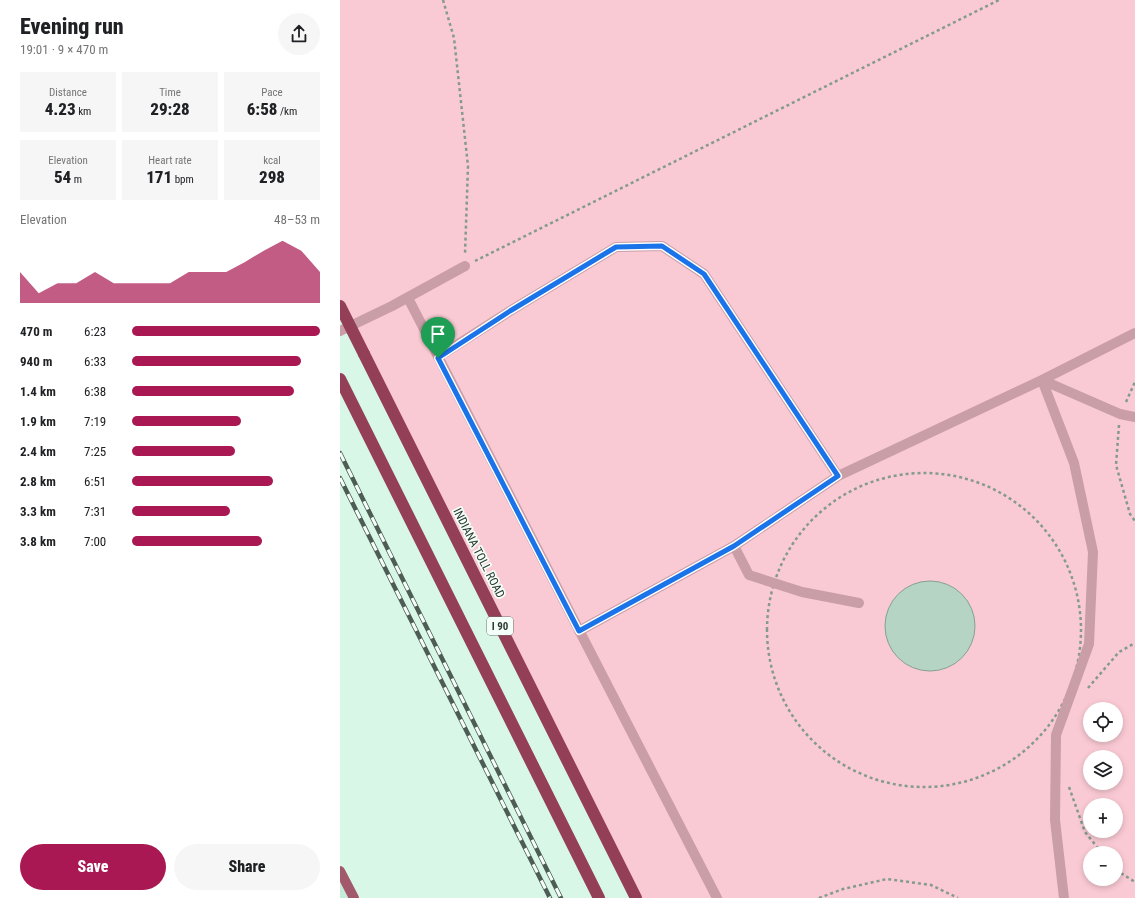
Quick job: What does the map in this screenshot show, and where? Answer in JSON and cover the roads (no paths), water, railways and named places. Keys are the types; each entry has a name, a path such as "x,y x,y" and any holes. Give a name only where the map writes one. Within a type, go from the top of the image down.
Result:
{"highway":[{"name":"INDIANA TOLL ROAD","path":"340,306 636,898"},
{"name":"I 90","path":"340,379 599,898"}],"main road":[{"path":"340,871 354,898"}],"lane":[{"path":"438,358 510,311 616,247 662,246 704,274 838,476"},
{"path":"340,331 408,298 465,266"},
{"path":"408,298 717,898"},
{"path":"579,631 734,546 838,476 1042,380 1135,333"},
{"path":"1042,380 1120,414 1135,417"},
{"path":"1042,380 1074,463 1092,552 1089,644 1056,735 1055,820 1064,898"},
{"path":"734,546 749,575 802,592 859,603"}],"railway":[{"path":"340,453 561,898"},
{"path":"340,478 550,898"}]}
